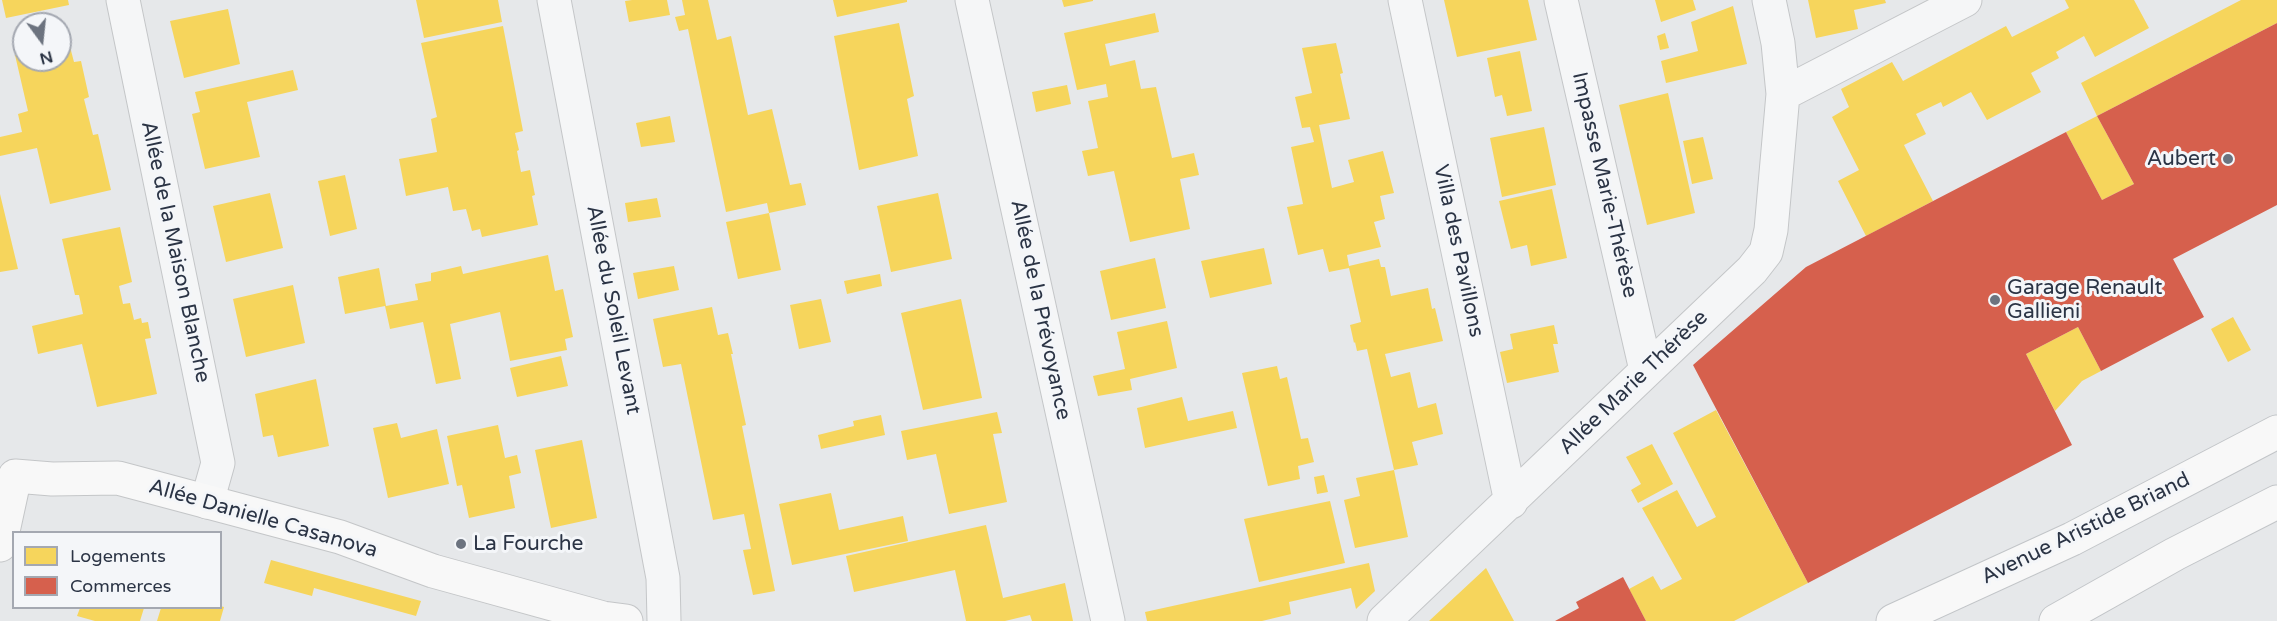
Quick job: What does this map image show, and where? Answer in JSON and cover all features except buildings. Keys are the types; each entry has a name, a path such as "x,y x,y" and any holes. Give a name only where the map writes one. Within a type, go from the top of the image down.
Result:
{"main road":[{"name":"Avenue Aristide Briand","path":"1893,621 2072,539 2277,432"},
{"name":"Allée Danielle Casanova","path":"8,473 52,479 118,478 340,537 433,571 603,618 626,621"},
{"path":"0,545 8,473"},
{"path":"2056,621 2175,554 2277,502"}],"street":[{"name":"Allée de la Maison Blanche","path":"123,0 218,463 207,502"},
{"name":"Allée du Soleil Levant","path":"554,0 663,578 664,621"},
{"name":"Allée de la Prévoyance","path":"972,0 1108,621"},
{"name":"Villa des Pavillons","path":"1405,0 1511,501"},
{"name":"Impasse Marie-Thérèse","path":"1562,0 1646,369"},
{"name":"Allée Marie Thérèse","path":"1384,621 1752,270 1766,252 1771,230 1783,94 1778,44 1769,0"},
{"path":"1783,94 1965,0"}],"place":[{"name":"Aubert","path":"2228,159"},
{"name":"Garage Renault Gallieni","path":"1995,300"},
{"name":"La Fourche","path":"461,544"}]}
